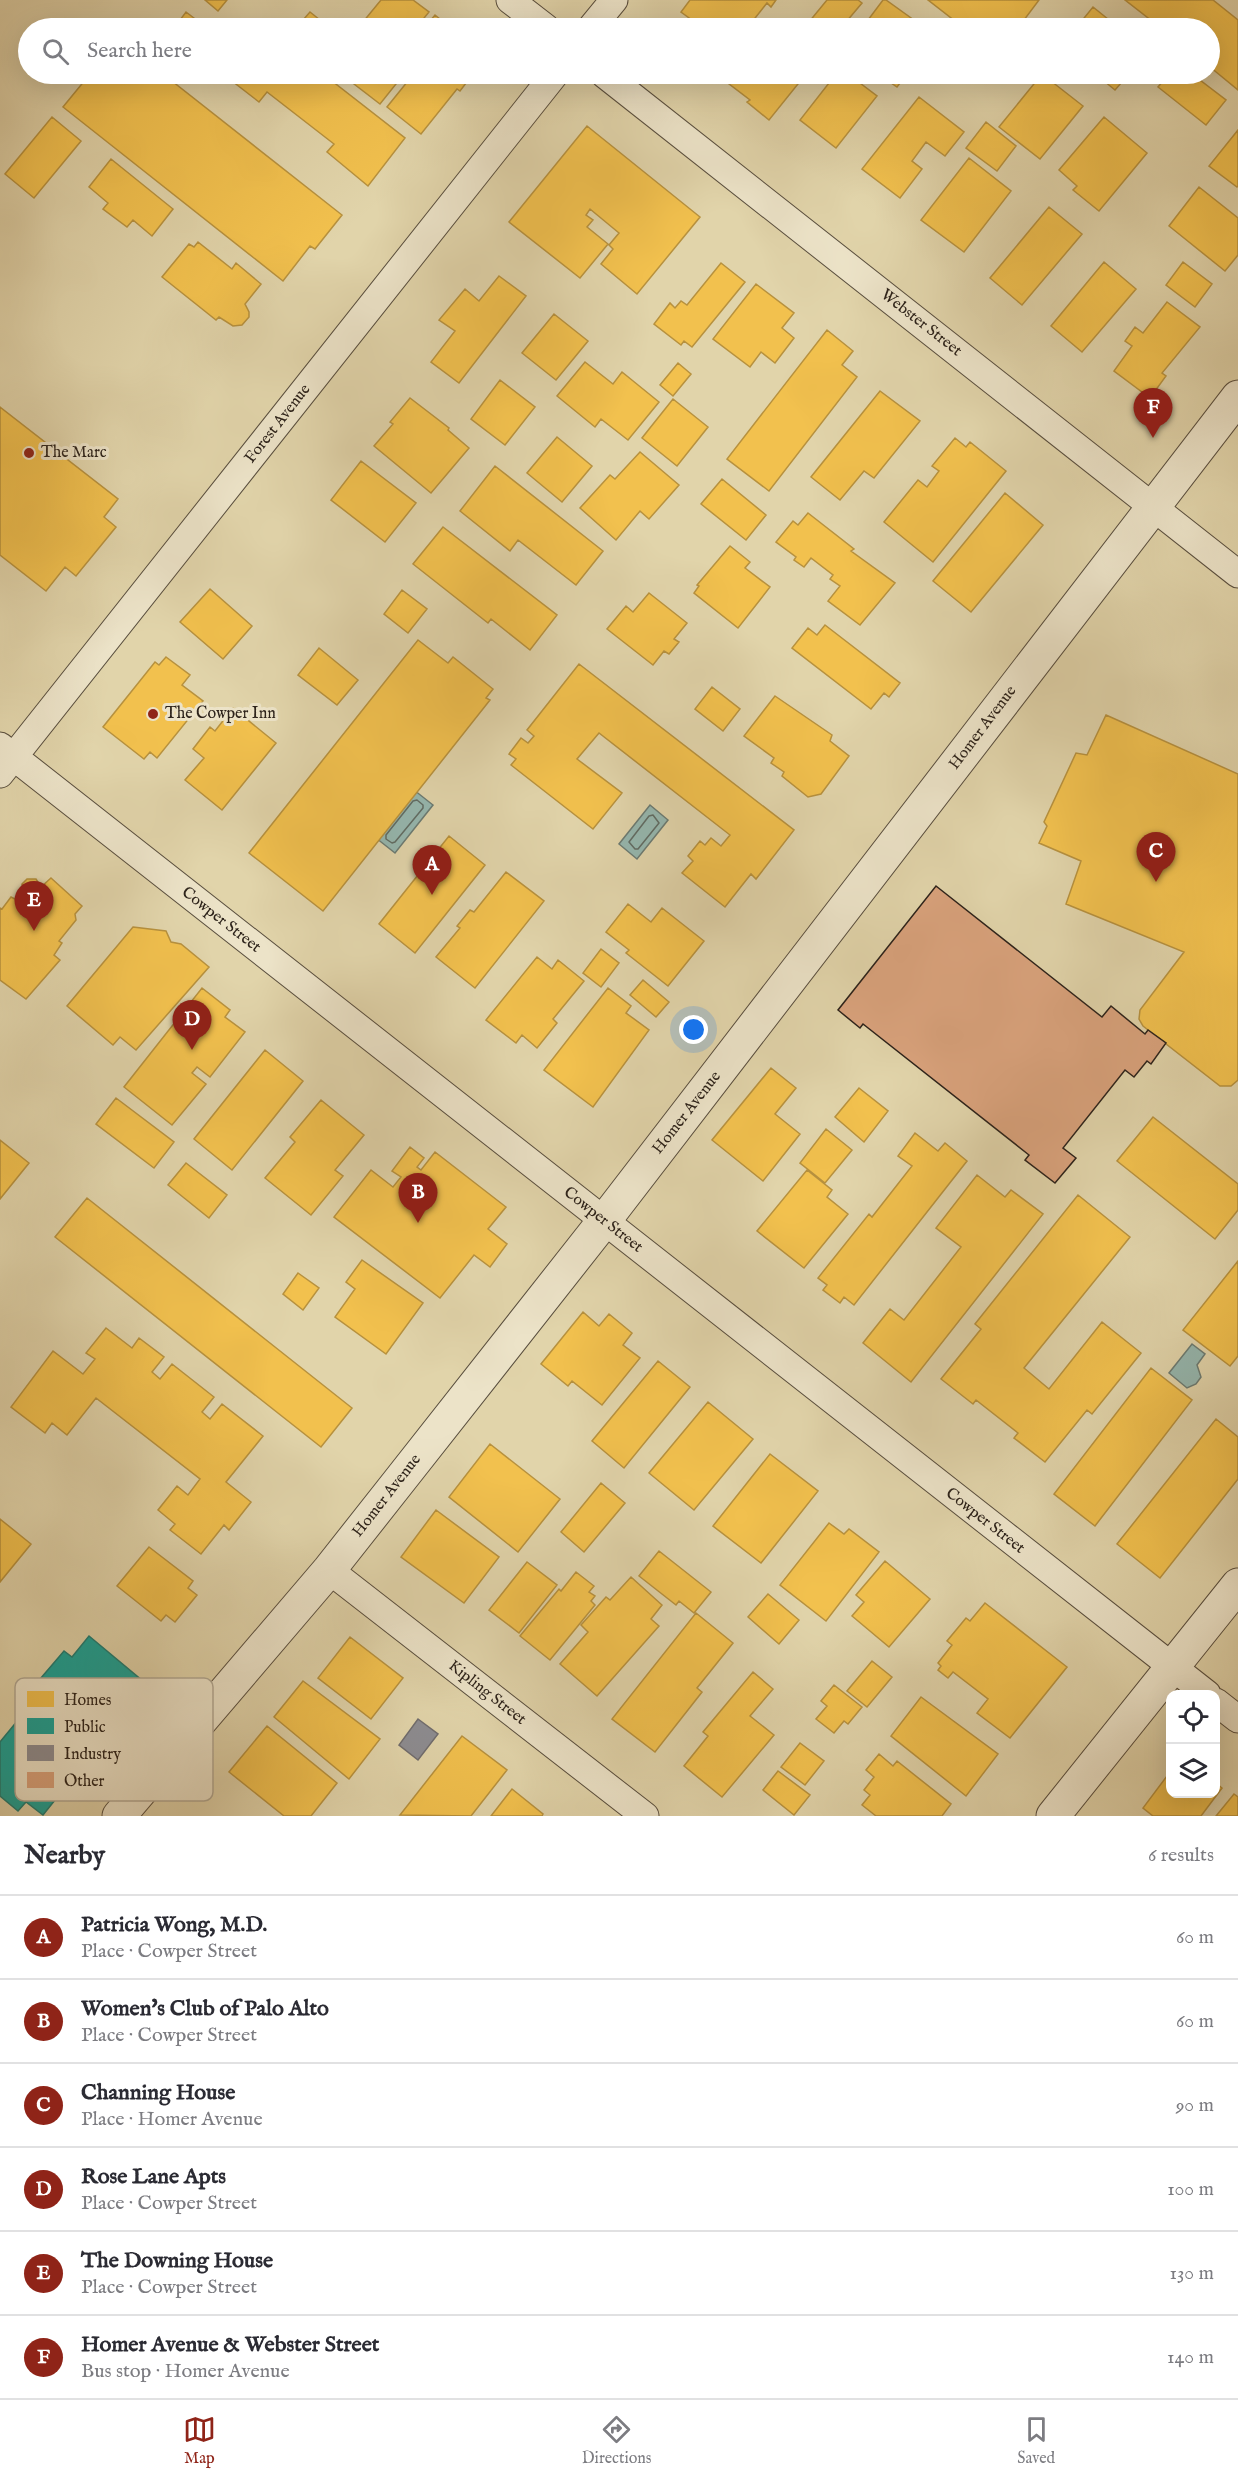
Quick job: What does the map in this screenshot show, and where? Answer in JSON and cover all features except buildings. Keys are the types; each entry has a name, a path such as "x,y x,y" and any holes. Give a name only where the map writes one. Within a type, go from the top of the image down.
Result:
{"street":[{"path":"510,0 533,18"},
{"path":"599,18 614,0"},
{"name":"Forest Avenue","path":"5,759 547,84"},
{"name":"Webster Street","path":"617,84 1238,574"},
{"name":"Homer Avenue","path":"213,1706 329,1570 604,1221 1238,397"},
{"name":"Cowper Street","path":"5,759 604,1221 1201,1690"},
{"name":"Kipling Street","path":"329,1570 645,1816"},
{"path":"1053,1816 1238,1585"},
{"path":"1220,1705 1238,1719"},
{"name":"Homer Avenue","path":"119,1816 132,1801"}],"water":[{"path":"414,790 433,805 395,853 376,838"},
{"path":"650,805 668,820 637,859 619,844"},
{"path":"1192,1344 1205,1354 1197,1365 1201,1377 1196,1384 1187,1388 1169,1373"}],"place":[{"name":"Homer Avenue & Webster Street","path":"1153,438"},
{"name":"The Marc","path":"29,453"},
{"name":"The Cowper Inn","path":"153,714"},
{"name":"Channing House","path":"1156,882"},
{"name":"Patricia Wong, M.D.","path":"432,895"},
{"name":"The Downing House","path":"34,931"},
{"name":"Rose Lane Apts","path":"192,1050"},
{"name":"Women's Club of Palo Alto","path":"418,1223"}]}
